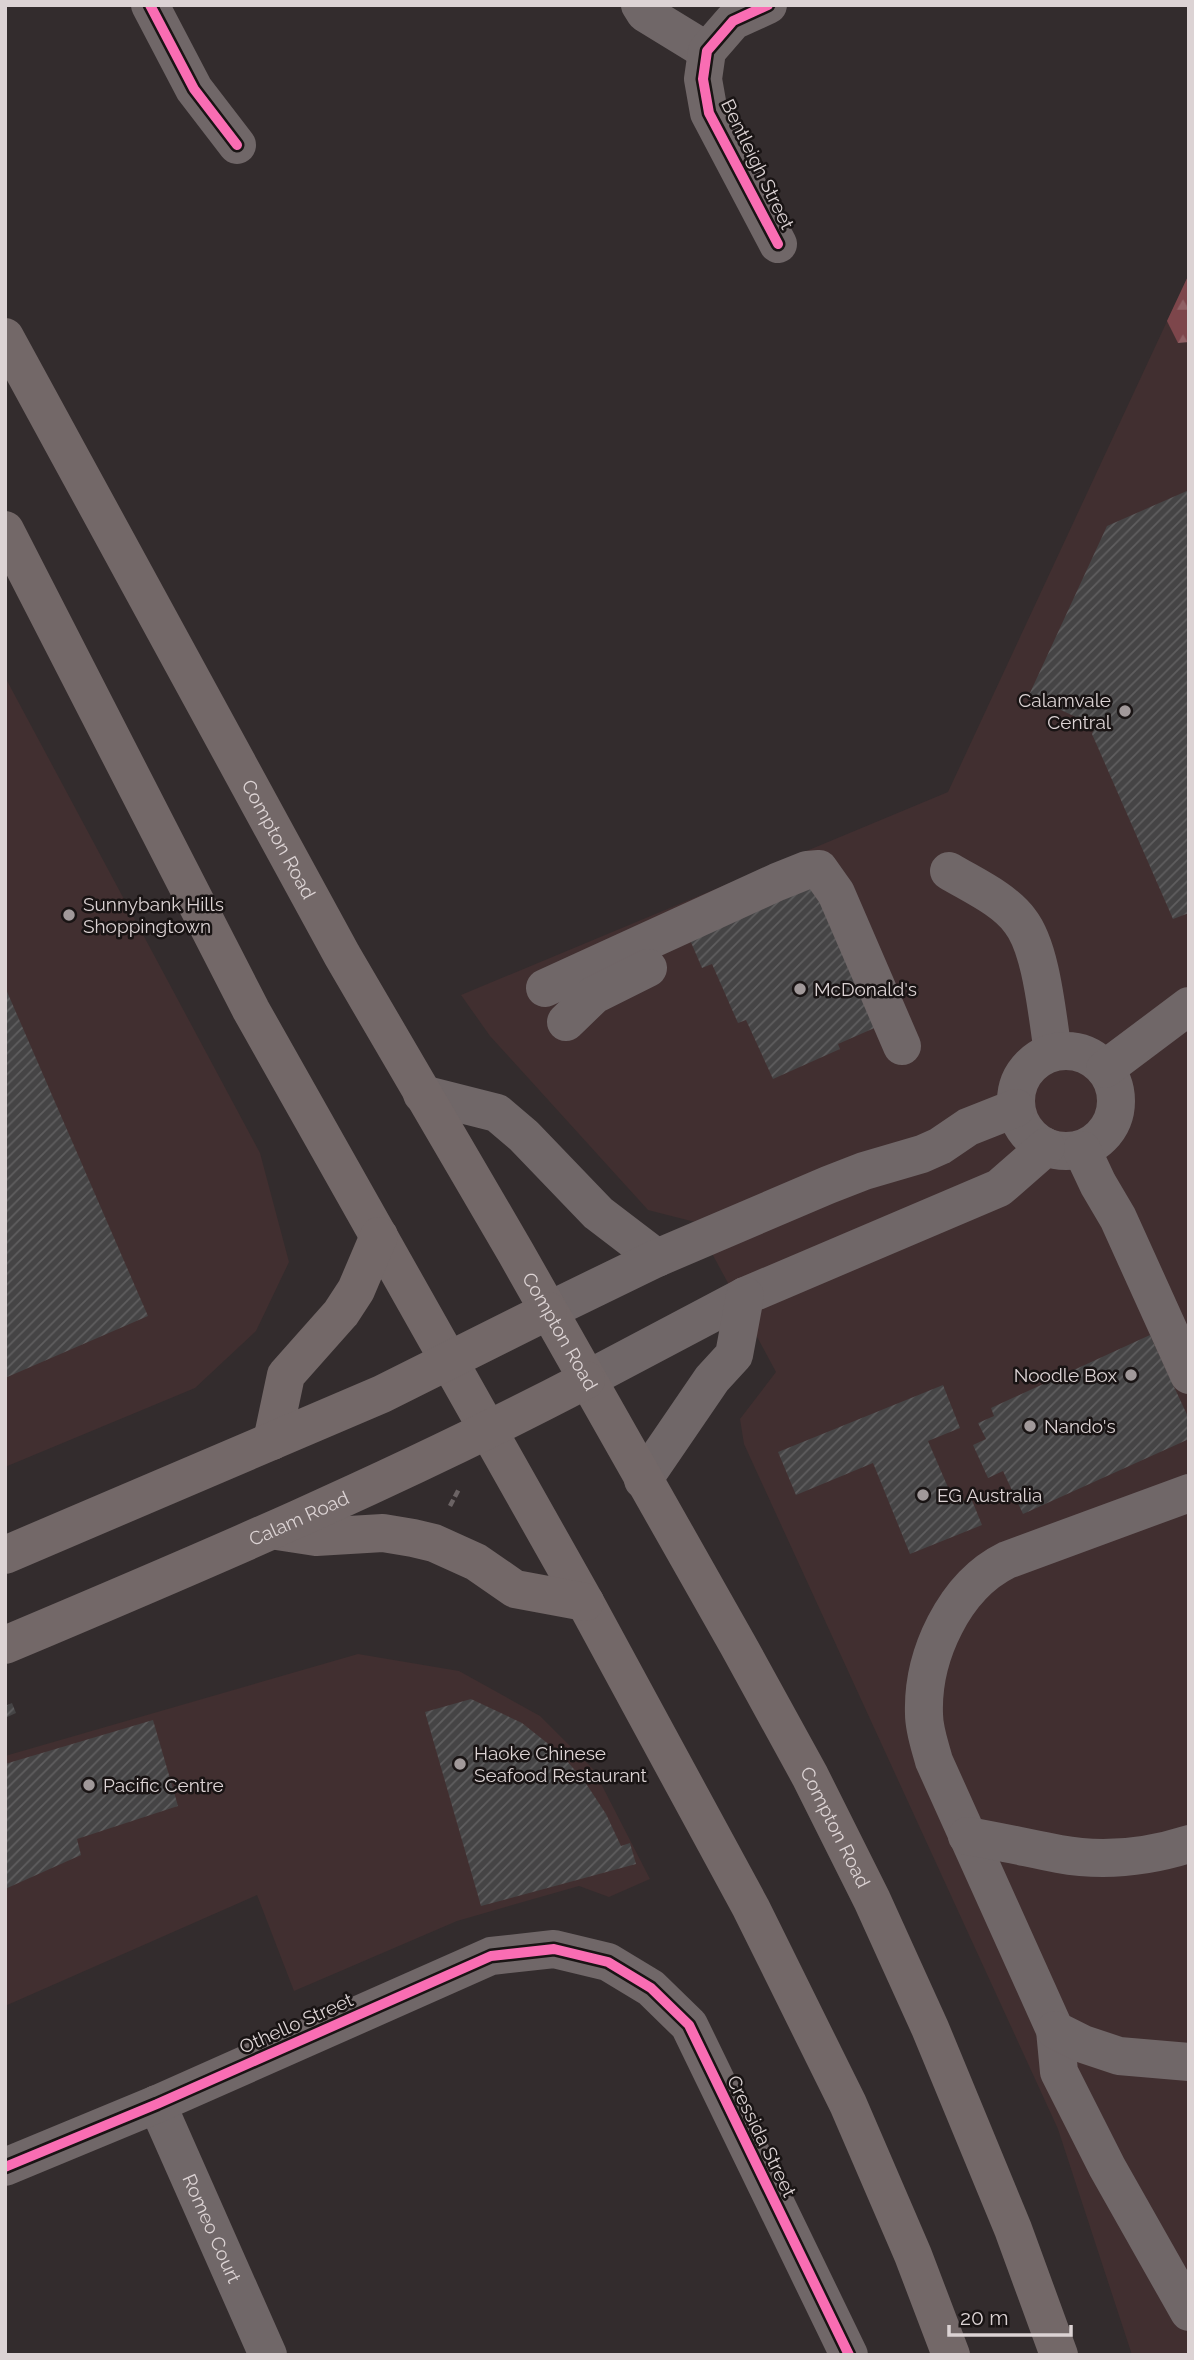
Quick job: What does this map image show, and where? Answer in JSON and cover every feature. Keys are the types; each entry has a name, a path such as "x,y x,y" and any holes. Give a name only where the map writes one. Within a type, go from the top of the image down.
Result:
{"main road":[{"name":"Compton Road","path":"5,337 292,866 548,1311 810,1776 872,1900 930,2028 972,2126 1059,2355"},
{"path":"5,530 251,1010 585,1602 751,1908 848,2104 913,2255 951,2355"},
{"path":"272,1441 286,1374 341,1313 356,1290 379,1236"},
{"path":"5,1555 382,1394 548,1311"},
{"name":"Calam Road","path":"5,1645 392,1478 586,1380"},
{"path":"272,1531 316,1537 383,1533 434,1542 475,1562 515,1589 585,1602"}],"street":[{"path":"150,5 194,89 237,145"},
{"path":"640,5 645,13 707,51 733,21 768,5"},
{"name":"Bentleigh Street","path":"707,51 704,79 709,113 778,244"},
{"path":"545,988 663,932 807,870 819,869 836,893 902,1046"},
{"path":"949,871 1002,905 1020,920 1036,953 1053,1052"},
{"path":"566,1022 604,989 649,968 657,958 663,932"},
{"path":"1105,1069 1189,1006"},
{"path":"586,1380 746,1296 999,1188 1064,1148 1097,1142 1108,1130 1115,1115 1117,1099 1114,1083 1095,1059 1068,1050 1041,1056 1022,1075 1016,1108 1021,1124 1032,1138 1064,1148 1098,1184 1118,1218 1189,1375"},
{"path":"422,1094 497,1113 524,1136 598,1213 657,1258"},
{"path":"548,1311 657,1258 828,1185 922,1154 940,1146 968,1127 1016,1108"},
{"path":"643,1480 701,1394 734,1355 746,1296"},
{"path":"1189,1493 1007,1560 981,1575 958,1602 938,1640 924,1702 924,1718 934,1761 1055,2030 1059,2072 1107,2167 1189,2312"},
{"path":"967,1836 1024,1845 1060,1855 1089,1857 1132,1857 1189,1844"},
{"name":"Othello Street","path":"5,2167 157,2104 491,1956 554,1949 608,1962"},
{"name":"Cressida Street","path":"608,1962 652,1988 689,2025 849,2355"},
{"path":"1055,2030 1083,2044 1119,2056 1189,2062"},
{"name":"Romeo Court","path":"157,2104 268,2355"}],"shaded area":[{"path":"1189,274 1189,2355 1132,2355 1058,2129 744,1444 740,1419 776,1372 695,1222 648,1210 490,1036 461,995 948,792"},
{"name":"Sunnybank Hills Shoppingtown","path":"5,677 260,1153 289,1262 256,1331 195,1388 5,1467"},
{"path":"358,1654 459,1671 540,1716 594,1770 650,1879 609,1897 579,1886 457,1921 294,1991 257,1895 5,2006 5,1756"}],"green space":[{"path":"1189,274 1189,342 1178,343 1167,321"}],"building":[{"name":"Calamvale Central","path":"1189,490 1189,913 1173,919 1092,734 1095,726 1029,695 1107,526"},
{"name":"McDonald's","path":"814,875 879,1026 838,1044 840,1049 773,1079 746,1020 738,1023 712,964 702,968 687,933"},
{"path":"5,987 148,1316 5,1378"},
{"path":"1150,1335 1189,1419 1189,1439 1023,1514 1003,1471 988,1478 973,1445 986,1439 978,1423 994,1416 991,1408"},
{"path":"943,1385 960,1428 928,1441 950,1492 957,1489 962,1502 971,1498 982,1525 910,1554 873,1463 796,1495 778,1452"},
{"path":"471,1699 522,1723 561,1754 585,1782 606,1814 621,1846 630,1843 636,1864 481,1906 425,1712"},
{"path":"12,1703 16,1713 5,1718 5,1706"},
{"name":"Pacific Centre","path":"153,1720 178,1806 77,1839 81,1855 5,1889 5,1764"}],"cycle path":[{"path":"150,5 194,89 237,145"},
{"path":"768,5 733,21 707,51 703,79 709,113 778,244"},
{"path":"5,2167 157,2104 491,1956 554,1949 608,1962 651,1988 689,2025 849,2355"}],"place":[{"name":"Calamvale Central","path":"1125,711"},
{"name":"Sunnybank Hills Shoppingtown","path":"69,915"},
{"name":"McDonald's","path":"800,989"},
{"name":"Noodle Box","path":"1131,1375"},
{"name":"Nando's","path":"1030,1426"},
{"name":"EG Australia","path":"923,1495"},
{"name":"Haoke Chinese Seafood Restaurant","path":"460,1764"},
{"name":"Pacific Centre","path":"89,1785"}]}
